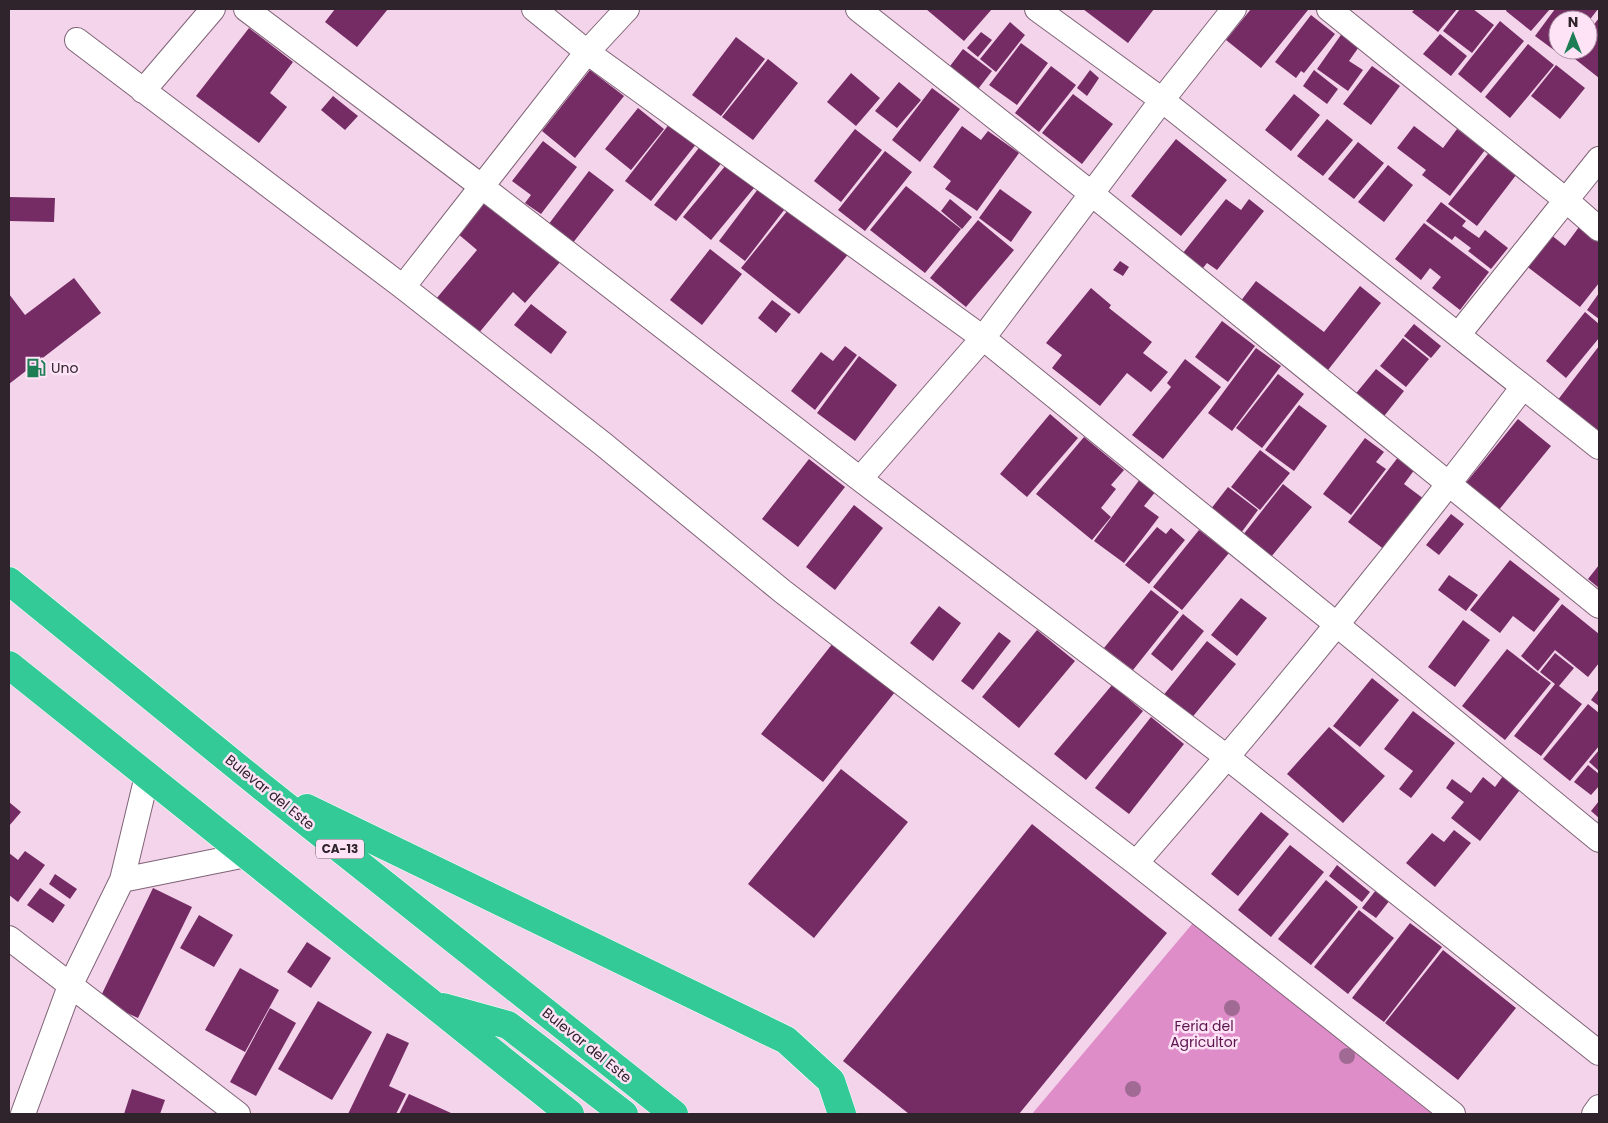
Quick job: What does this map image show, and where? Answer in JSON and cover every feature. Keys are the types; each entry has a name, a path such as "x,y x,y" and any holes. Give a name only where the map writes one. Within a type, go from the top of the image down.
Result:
{"highway":[{"name":"Bulevar del Este","path":"9,580 262,786 674,1114"},
{"path":"9,665 570,1114"},
{"path":"262,786 786,1040 831,1080 842,1114"},
{"path":"429,1003 508,1025 624,1114"}],"street":[{"path":"143,91 213,9"},
{"path":"246,9 481,186 860,479 1228,758 1599,1053"},
{"path":"534,9 587,52 983,338 1599,840"},
{"path":"402,287 587,52 627,9"},
{"path":"858,9 1092,194 1599,606"},
{"path":"1036,9 1162,100 1599,447"},
{"path":"860,479 983,338 1162,100 1234,9"},
{"path":"1329,9 1599,229"},
{"path":"77,40 402,287 603,444 782,591 1136,863 1453,1114"},
{"path":"1458,335 1599,159"},
{"path":"1136,863 1228,758 1450,484 1523,387"},
{"path":"23,1114 70,986 122,880 147,776"},
{"path":"122,880 246,855"},
{"path":"9,938 238,1114"},
{"path":"1594,1114 1599,1107"}],"green space":[{"name":"Feria del Agricultor","path":"1193,923 1432,1114 1032,1114"}],"building":[{"path":"335,9 388,9 357,47 325,22"},
{"path":"926,9 992,9 964,41"},
{"path":"1083,9 1154,9 1128,43"},
{"path":"1251,9 1308,10 1261,68 1226,40"},
{"path":"1415,9 1457,9 1438,32 1412,12"},
{"path":"1460,9 1473,9 1494,25 1472,53 1443,31"},
{"path":"1507,9 1550,9 1531,31 1506,11"},
{"path":"1555,9 1598,9 1597,10"},
{"path":"1311,15 1335,34 1304,73 1301,71 1296,78 1275,62"},
{"path":"1548,18 1548,46 1535,36"},
{"path":"1599,18 1599,78 1576,60 1598,60"},
{"path":"1500,21 1524,41 1481,93 1458,74"},
{"path":"1010,22 1025,35 996,72 980,59"},
{"path":"249,28 293,62 270,93 287,107 259,143 196,96"},
{"path":"981,32 992,40 978,57 967,48"},
{"path":"1343,32 1361,44 1349,61 1363,70 1348,91 1317,69"},
{"path":"1440,34 1467,56 1451,76 1423,54"},
{"path":"736,37 765,59 721,116 692,95"},
{"path":"1021,43 1048,63 1017,105 989,85"},
{"path":"1528,44 1554,65 1510,118 1485,97"},
{"path":"963,49 992,71 975,93 947,70"},
{"path":"768,59 798,83 753,140 722,117"},
{"path":"1556,65 1585,88 1560,119 1531,96"},
{"path":"1051,66 1076,85 1039,132 1015,113"},
{"path":"1372,66 1400,86 1371,125 1343,104"},
{"path":"590,70 624,96 575,158 542,131"},
{"path":"1090,70 1099,78 1087,96 1077,88"},
{"path":"1314,70 1338,89 1327,104 1303,86"},
{"path":"851,73 880,98 856,126 827,102"},
{"path":"899,82 921,100 897,128 875,111"},
{"path":"932,88 960,109 920,162 892,140"},
{"path":"1073,94 1113,124 1082,164 1042,133"},
{"path":"1294,94 1320,115 1291,151 1265,130"},
{"path":"333,96 358,116 345,130 321,110"},
{"path":"638,108 664,129 631,170 605,149"},
{"path":"1327,119 1353,140 1323,176 1297,156"},
{"path":"670,123 697,143 651,201 625,181"},
{"path":"962,126 981,140 988,131 1019,153 977,211 945,189 951,181 933,167"},
{"path":"1414,126 1443,148 1457,129 1485,150 1450,196 1422,175 1426,170 1397,148"},
{"path":"855,129 882,150 841,202 814,181"},
{"path":"1176,139 1227,180 1181,236 1131,196"},
{"path":"543,141 577,167 541,214 525,203 531,195 512,181"},
{"path":"1358,142 1384,163 1354,199 1328,179"},
{"path":"702,144 723,161 676,221 654,205"},
{"path":"1495,145 1523,166 1477,226 1448,204"},
{"path":"885,151 912,172 865,231 838,210"},
{"path":"731,159 759,182 711,240 683,217"},
{"path":"1388,165 1413,185 1384,222 1358,202"},
{"path":"589,171 614,190 572,244 548,225"},
{"path":"764,181 791,201 745,261 719,241"},
{"path":"906,186 961,229 925,273 870,230"},
{"path":"1000,189 1032,212 1011,242 979,218"},
{"path":"479,194 561,261 525,303 513,292 478,334 436,299 477,250 451,228"},
{"path":"9,197 55,198 54,222 9,221"},
{"path":"950,199 972,217 962,229 941,211"},
{"path":"1226,199 1241,210 1249,199 1264,211 1217,270 1207,263 1199,273 1179,258"},
{"path":"1441,202 1466,221 1462,226 1479,238 1485,230 1508,248 1491,269 1468,251 1471,248 1455,236 1452,240 1426,221"},
{"path":"792,205 850,252 799,314 741,268"},
{"path":"978,220 1014,250 966,307 930,278"},
{"path":"1424,223 1489,272 1460,310 1432,288 1441,277 1430,268 1421,280 1395,259"},
{"path":"1579,227 1599,243 1599,283 1580,307 1525,265 1550,234 1565,246"},
{"path":"710,249 742,274 702,325 670,300"},
{"path":"1120,261 1129,267 1123,276 1113,270"},
{"path":"74,278 101,313 9,384 9,294 25,315"},
{"path":"1256,281 1324,332 1360,286 1381,303 1328,370 1240,302"},
{"path":"1091,288 1111,305 1109,308 1152,342 1143,353 1168,372 1151,392 1127,373 1100,406 1052,368 1062,355 1046,343"},
{"path":"1599,293 1599,319 1587,310"},
{"path":"772,300 791,314 776,333 758,318"},
{"path":"531,304 567,332 551,354 514,325"},
{"path":"1585,312 1599,324 1599,338 1566,378 1546,361"},
{"path":"1222,321 1255,346 1228,382 1195,357"},
{"path":"1414,324 1441,346 1431,358 1404,336"},
{"path":"1403,338 1429,359 1406,387 1380,366"},
{"path":"845,346 857,355 815,410 791,391 821,352 833,361"},
{"path":"1599,346 1599,432 1557,401"},
{"path":"1256,348 1281,366 1232,431 1208,413"},
{"path":"859,356 897,385 855,441 817,413"},
{"path":"1185,359 1221,387 1163,459 1132,435 1171,387 1167,383"},
{"path":"1376,369 1404,391 1381,420 1353,397"},
{"path":"1278,374 1304,394 1262,448 1236,428"},
{"path":"1299,405 1327,426 1294,471 1265,450"},
{"path":"1050,414 1078,438 1027,497 1000,474"},
{"path":"1518,419 1551,446 1498,511 1465,484"},
{"path":"1084,437 1124,470 1111,485 1116,489 1101,508 1111,517 1092,540 1036,494"},
{"path":"1365,438 1384,452 1376,462 1386,469 1351,515 1323,494"},
{"path":"1260,450 1290,473 1260,510 1231,487"},
{"path":"1399,456 1415,469 1404,484 1424,499 1385,550 1348,522"},
{"path":"809,459 845,487 798,547 762,519"},
{"path":"1140,479 1156,491 1144,506 1159,517 1124,563 1094,541"},
{"path":"1283,484 1312,507 1271,557 1243,535"},
{"path":"1228,487 1258,510 1238,537 1207,514"},
{"path":"854,505 883,528 835,590 806,567"},
{"path":"1451,514 1464,524 1439,555 1426,545"},
{"path":"1157,527 1166,534 1171,528 1185,540 1149,584 1125,565"},
{"path":"1199,530 1229,553 1182,610 1153,587"},
{"path":"1510,560 1560,599 1534,632 1513,616 1500,633 1470,610"},
{"path":"1599,565 1599,588 1588,579"},
{"path":"1449,575 1478,595 1466,611 1438,590"},
{"path":"1151,590 1179,612 1133,670 1104,648"},
{"path":"1241,598 1267,618 1237,656 1211,635"},
{"path":"1562,604 1599,634 1599,663 1588,677 1555,650 1538,671 1521,656"},
{"path":"939,606 961,623 933,661 910,643"},
{"path":"1183,614 1204,631 1172,671 1151,654"},
{"path":"1463,620 1490,640 1455,687 1428,667"},
{"path":"1037,630 1075,661 1019,728 982,697"},
{"path":"999,632 1011,641 973,690 961,681"},
{"path":"1207,641 1236,664 1190,720 1162,697"},
{"path":"833,643 895,692 823,782 761,734"},
{"path":"1507,649 1551,683 1505,740 1462,706"},
{"path":"1555,653 1574,668 1559,686 1582,704 1541,756 1514,736 1555,684 1540,672"},
{"path":"1372,678 1399,700 1360,747 1333,726"},
{"path":"1112,685 1143,711 1086,780 1054,754"},
{"path":"1599,689 1599,706 1591,700"},
{"path":"1588,704 1599,713 1599,746 1570,781 1543,759"},
{"path":"1413,711 1455,743 1411,798 1399,789 1413,771 1384,749"},
{"path":"1151,717 1184,744 1129,814 1095,788"},
{"path":"1329,727 1385,776 1343,823 1287,774"},
{"path":"1599,750 1599,771 1589,762"},
{"path":"1588,765 1599,774 1599,786 1591,795 1574,782"},
{"path":"841,769 908,822 814,938 748,884"},
{"path":"1506,772 1523,786 1480,841 1451,818 1464,802 1446,788 1452,779 1471,793 1483,777 1495,787"},
{"path":"1599,801 1599,818 1591,811"},
{"path":"9,802 21,812 9,826"},
{"path":"1261,812 1289,834 1238,896 1211,874"},
{"path":"1032,824 1167,933 1019,1114 909,1114 843,1061"},
{"path":"1454,830 1471,843 1435,887 1406,863 1432,833 1444,842"},
{"path":"1290,845 1324,872 1271,937 1238,910"},
{"path":"25,851 45,865 18,902 9,895 9,853 18,860"},
{"path":"1337,865 1370,892 1362,902 1329,876"},
{"path":"55,874 77,889 70,899 49,884"},
{"path":"1326,880 1358,907 1311,965 1278,939"},
{"path":"40,888 65,905 53,923 27,905"},
{"path":"153,888 192,907 138,1018 99,1000"},
{"path":"1376,890 1390,900 1376,918 1362,908"},
{"path":"1359,910 1394,938 1348,994 1314,967"},
{"path":"199,915 233,935 214,967 180,948"},
{"path":"1410,923 1442,947 1384,1022 1352,998"},
{"path":"307,942 331,958 311,988 287,972"},
{"path":"1443,950 1516,1008 1458,1080 1385,1023"},
{"path":"240,968 279,990 245,1052 205,1030"},
{"path":"318,1001 372,1032 332,1100 278,1069"},
{"path":"270,1008 296,1023 256,1096 230,1082"},
{"path":"387,1033 409,1043 389,1086 406,1094 396,1114 348,1114"},
{"path":"132,1089 165,1100 160,1114 124,1114"},
{"path":"409,1094 451,1113 451,1114 399,1114"}],"place":[{"name":"Uno","path":"36,368"}]}
